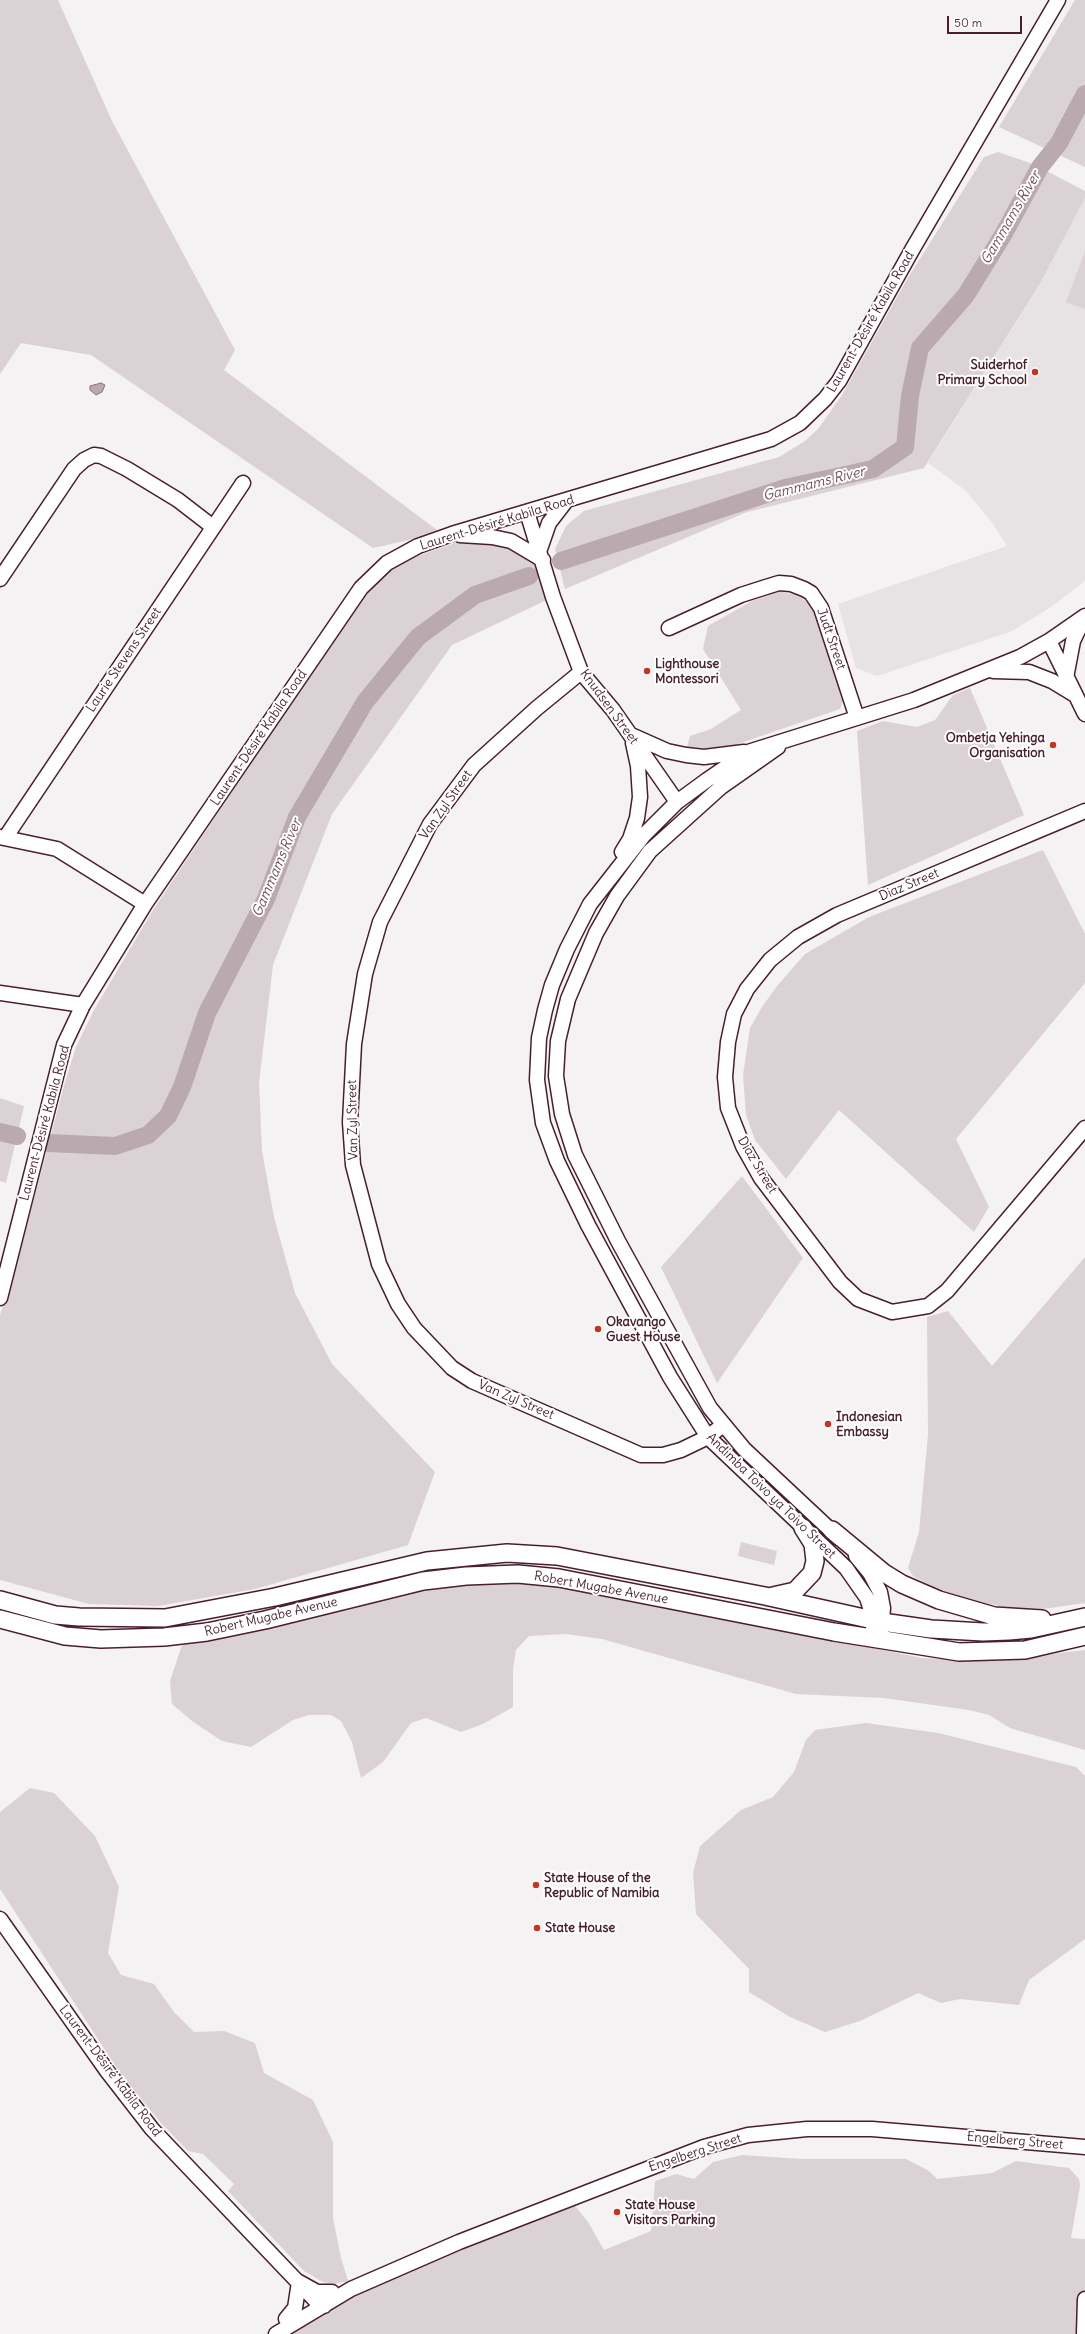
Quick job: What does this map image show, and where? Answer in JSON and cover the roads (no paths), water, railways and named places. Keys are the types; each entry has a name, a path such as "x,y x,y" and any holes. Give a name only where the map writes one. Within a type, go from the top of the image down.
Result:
{"main road":[{"path":"765,1596 782,1595 795,1591 812,1573 815,1561 813,1544 803,1528"},
{"path":"832,1530 884,1573 902,1584 939,1600 994,1616 1078,1619"},
{"name":"Robert Mugabe Avenue","path":"0,1600 55,1615 79,1617 165,1618 275,1597 427,1561 507,1553 557,1556 765,1596 878,1621 932,1629 983,1632 1031,1629 1078,1619"},
{"name":"Robert Mugabe Avenue","path":"0,1619 28,1628 65,1636 101,1639 164,1637 207,1632 265,1620 423,1581 466,1576 518,1574 574,1580 834,1632 959,1652 1005,1652 1050,1646 1085,1636"},
{"path":"0,1590 79,1617"},
{"path":"0,1625 28,1628"}],"street":[{"name":"Laurent-Désiré Kabila Road","path":"0,1298 6,1250 64,1045 83,1005 145,904 361,588 387,563 418,546 452,534 771,439 800,423 813,412 839,381 912,250 1058,0"},
{"path":"0,579 74,470 84,460 94,455 101,456 127,469 178,500 213,527"},
{"name":"Laurie Stevens Street","path":"2,837 243,483"},
{"path":"452,534 492,537 511,541 542,554 549,523 566,501"},
{"name":"Knudsen Street","path":"527,512 542,554 553,597 581,672 631,735 677,802"},
{"name":"Judt Street","path":"669,628 741,595 779,583 791,584 804,588 811,593 821,608 857,718"},
{"path":"1066,678 1073,641 1085,616"},
{"name":"Andimba Toivo ya Toivo Street","path":"878,1621 868,1598 846,1568 708,1437 670,1377 588,1225 558,1161 543,1122 537,1080 539,1038 552,984 567,949 590,904 630,851 677,802 748,752 914,700 987,671 1049,641 1085,616"},
{"path":"1049,641 1085,714"},
{"path":"987,671 1029,672 1052,681 1075,695"},
{"name":"Van Zyl Street","path":"581,672 537,708 474,765 430,824 380,922 365,974 354,1044 350,1122 353,1165 379,1264 398,1304 414,1328 452,1368 472,1381 640,1455 663,1455 681,1450 708,1437 723,1425"},
{"path":"631,735 667,752 686,755 704,757 748,752"},
{"path":"590,904 630,839 637,818 640,797 638,766 631,735"},
{"name":"Andimba Toivo ya Toivo Street","path":"650,851 721,787 791,738"},
{"name":"Andimba Toivo ya Toivo Street","path":"677,802 693,801 709,791 721,787"},
{"name":"Andimba Toivo ya Toivo Street","path":"677,802 675,817 656,840 650,851 617,896 599,927 571,992 558,1041 556,1076 562,1114 575,1155 618,1241 690,1372 723,1425 744,1449 832,1530 862,1563 875,1583 882,1598 876,1639"},
{"name":"Diaz Street","path":"1085,811 837,915 798,937 770,960 747,989 734,1014 728,1042 725,1076 728,1108 743,1146 761,1178 840,1282 858,1299 892,1312 928,1306 947,1291 1085,1128"},
{"path":"2,837 57,849 145,904"},
{"path":"0,993 83,1005"},
{"name":"Laurent-Désiré Kabila Road","path":"0,1919 107,2071 152,2129 319,2303"},
{"name":"Engelberg Street","path":"265,2334 286,2319 319,2303 459,2242 704,2147 748,2135 807,2129 872,2129 1085,2147"},
{"name":"Laurent-Désiré Kabila Road","path":"299,2282 317,2292 332,2292"},
{"path":"286,2319 295,2308 299,2282"},
{"name":"Engelberg Street","path":"276,2334 332,2292 351,2289"},
{"path":"1084,2334 1085,2299"}],"waterway":[{"name":"Gammams River","path":"561,561 785,488 873,469 905,447 910,396 920,348 966,295 1003,235 1040,167 1059,143 1085,94"},
{"name":"Gammams River","path":"48,1143 115,1146 148,1135 168,1116 182,1087 207,1013 266,899 297,817 365,702 418,637 475,595 529,576"},
{"name":"Gammams River","path":"0,1132 17,1136"}],"place":[{"name":"Suiderhof Primary School","path":"1035,372"},
{"name":"Lighthouse Montessori","path":"647,671"},
{"name":"Ombetja Yehinga Organisation","path":"1053,745"},
{"name":"Okavango Guest House","path":"598,1329"},
{"name":"Indonesian Embassy","path":"828,1424"},
{"name":"State House of the Republic of Namibia","path":"536,1885"},
{"name":"State House","path":"537,1928"},
{"name":"State House Visitors Parking","path":"617,2212"}]}
